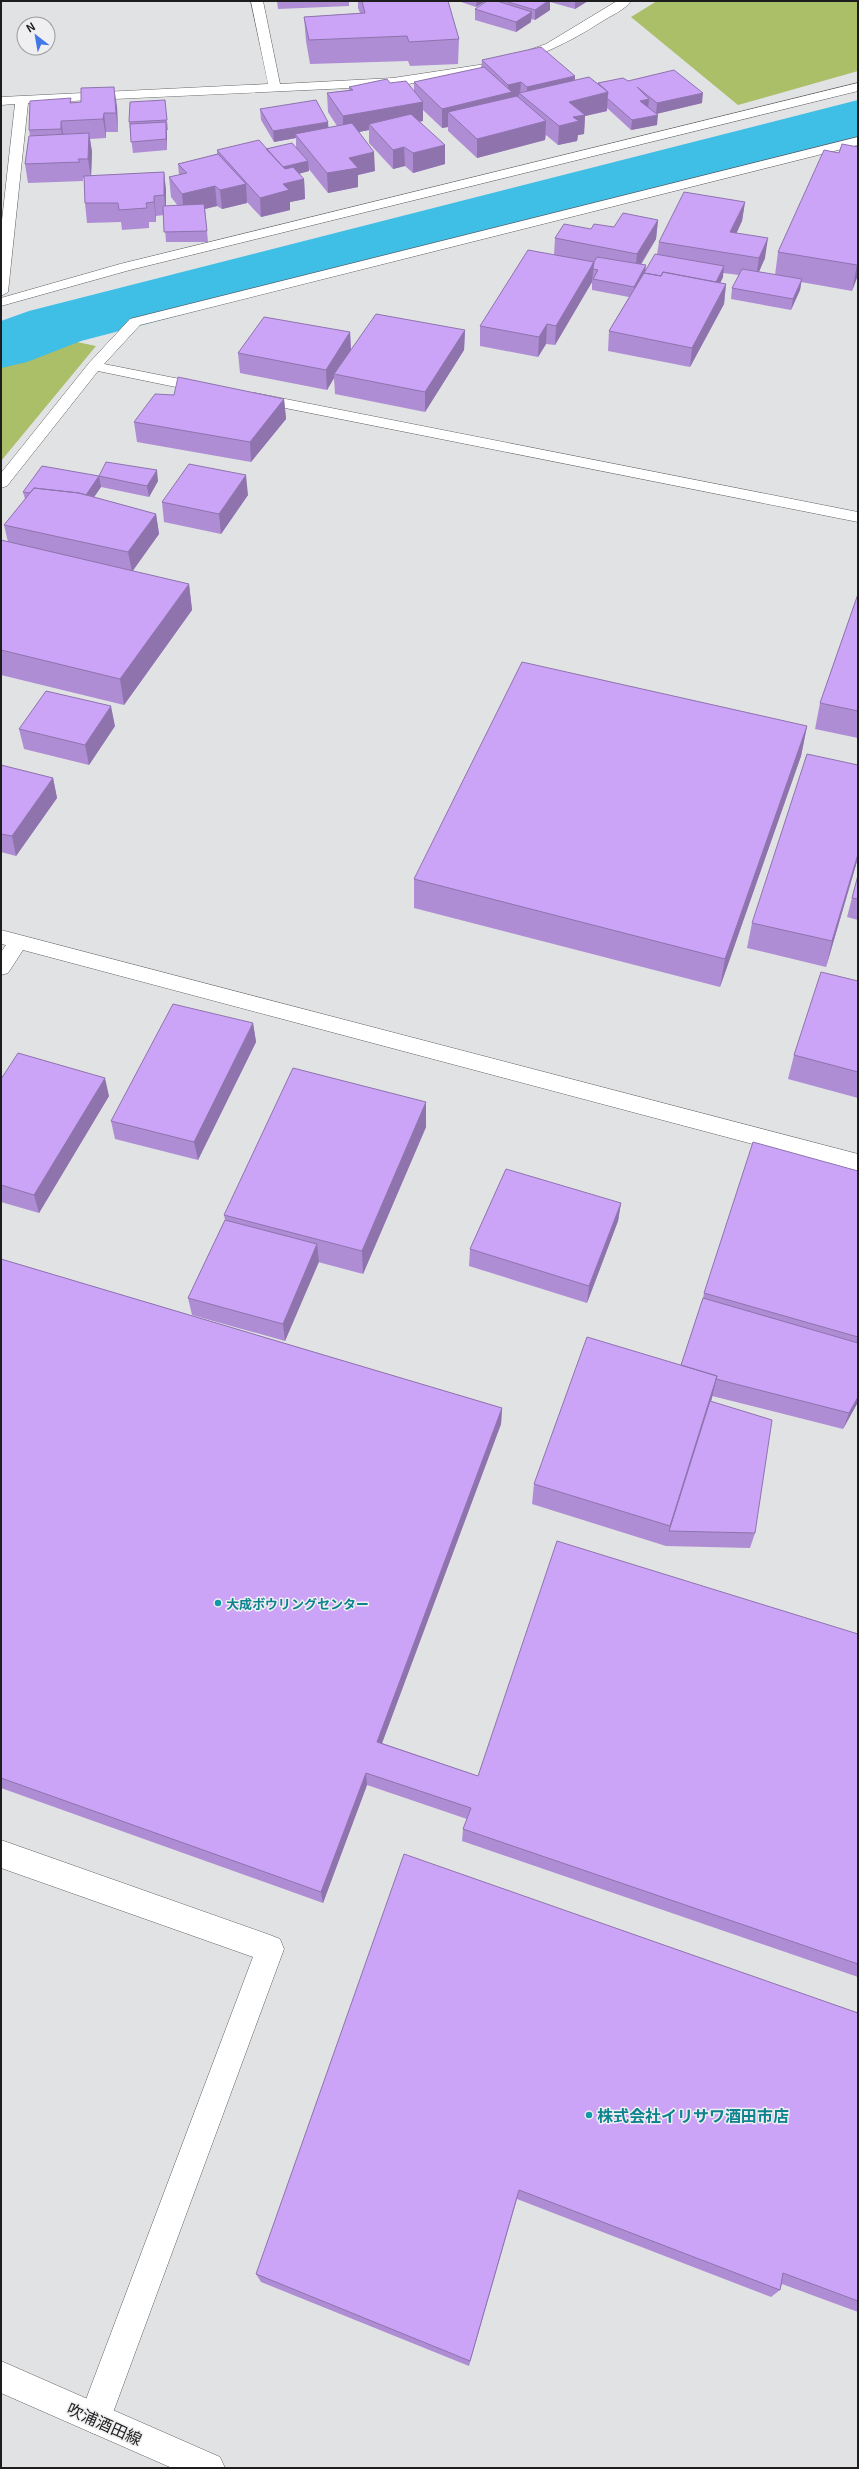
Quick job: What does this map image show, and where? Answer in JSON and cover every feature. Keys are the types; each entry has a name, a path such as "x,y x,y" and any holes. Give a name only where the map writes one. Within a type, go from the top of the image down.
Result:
{"street":[{"path":"257,1 275,88"},
{"path":"1,101 393,82 492,66 549,47 585,27 625,1"},
{"path":"1,302 125,267 858,87"},
{"path":"1,292 22,100"},
{"path":"1,483 94,366 135,322 858,141"},
{"path":"94,366 219,391"},
{"path":"242,395 858,517"},
{"path":"1,968 9,940 858,1163"},
{"path":"1,1854 270,1949 96,2418"},
{"name":"吹浦酒田線","path":"1,2377 209,2468"}],"green space":[{"path":"657,1 858,1 858,71 738,105 631,17"},
{"path":"61,331 72,341 96,346 1,461 1,353"}],"building":[{"path":"362,1 448,1 459,39 409,42 407,36 309,40 304,17 365,13"},
{"path":"487,1 497,1 532,12 516,22 475,9"},
{"path":"505,1 548,1 535,10"},
{"path":"541,47 575,76 527,87 521,82 508,85 482,60"},
{"path":"484,67 512,92 442,109 414,82"},
{"path":"674,70 703,93 657,103 637,87 649,99 640,101 658,115 632,120 607,98 608,92 598,83 623,78 628,81"},
{"path":"589,77 608,92 569,102 585,115 573,117 579,121 559,126 519,93"},
{"path":"387,79 390,83 406,81 423,102 343,116 327,93 353,90 349,87"},
{"path":"114,87 116,113 104,113 103,119 61,121 61,129 29,130 30,101 71,98 70,103 81,102 81,88"},
{"path":"517,96 546,121 477,139 448,112"},
{"path":"165,100 167,120 129,122 130,102"},
{"path":"316,100 328,122 273,131 260,109"},
{"path":"411,114 445,145 413,153 404,147 393,150 369,124"},
{"path":"166,122 166,139 131,142 130,124"},
{"path":"352,123 374,152 349,158 358,168 327,173 295,134"},
{"path":"89,133 88,159 78,159 80,162 25,164 29,136"},
{"path":"259,140 285,169 293,167 304,179 283,184 289,190 260,198 217,150"},
{"path":"292,143 308,161 283,167 266,149"},
{"path":"842,144 858,147 857,265 778,252 824,150 839,153"},
{"path":"218,154 246,184 220,190 215,186 182,194 169,177 187,173 178,164"},
{"path":"164,172 164,195 154,196 154,202 146,203 147,208 119,210 118,203 85,203 84,176"},
{"path":"684,192 745,202 730,232 768,238 759,258 659,242"},
{"path":"204,204 207,231 164,232 163,206"},
{"path":"623,213 658,220 637,254 555,238 564,224 591,229 594,224 614,227"},
{"path":"528,250 594,262 556,326 547,324 539,337 480,326"},
{"path":"655,254 724,266 716,282 663,272 661,276 644,273"},
{"path":"597,257 646,265 634,287 593,279 598,270 593,269 594,262 592,265"},
{"path":"742,269 802,279 793,299 732,288"},
{"path":"663,272 726,284 692,348 609,331 644,273 661,276"},
{"path":"376,314 465,330 425,392 334,374"},
{"path":"264,317 350,332 326,370 238,353"},
{"path":"178,377 284,399 250,442 134,422 155,394 174,395"},
{"path":"106,462 157,470 147,486 99,476"},
{"path":"189,464 246,475 219,514 162,502"},
{"path":"42,466 99,476 86,495 34,488 30,493 23,492"},
{"path":"34,488 79,493 156,514 128,552 4,525"},
{"path":"1,540 189,584 120,679 1,650"},
{"path":"858,594 858,711 820,703"},
{"path":"522,662 807,726 725,959 414,879"},
{"path":"46,691 111,706 85,745 19,729"},
{"path":"807,754 858,765 858,854 832,941 752,923"},
{"path":"1,765 53,778 12,836 1,834"},
{"path":"858,875 858,899 852,898"},
{"path":"821,972 858,981 858,1072 794,1055"},
{"path":"173,1004 253,1023 194,1142 111,1121"},
{"path":"18,1053 105,1078 34,1195 1,1185 1,1079"},
{"path":"293,1068 426,1102 362,1251 224,1215"},
{"path":"753,1142 858,1171 858,1337 704,1293"},
{"path":"506,1169 621,1203 589,1286 470,1249"},
{"path":"225,1220 317,1244 283,1324 188,1298"},
{"name":"大成ボウリングセンター","path":"1,1259 502,1408 377,1742 478,1776 557,1541 858,1634 858,1964 463,1829 471,1808 366,1773 321,1892 1,1778"},
{"path":"703,1298 858,1343 858,1397 849,1413 716,1379 717,1376 681,1365"},
{"path":"587,1337 717,1376 670,1526 534,1484"},
{"path":"710,1401 772,1420 755,1533 669,1531"},
{"name":"株式会社イリサワ酒田市店","path":"404,1854 858,2013 858,2301 783,2273 780,2290 519,2190 470,2361 256,2274"}],"waterway":[{"path":"1,346 55,326 858,119"}],"place":[{"name":"大成ボウリングセンター","path":"218,1603"},
{"name":"株式会社イリサワ酒田市店","path":"589,2115"}]}
